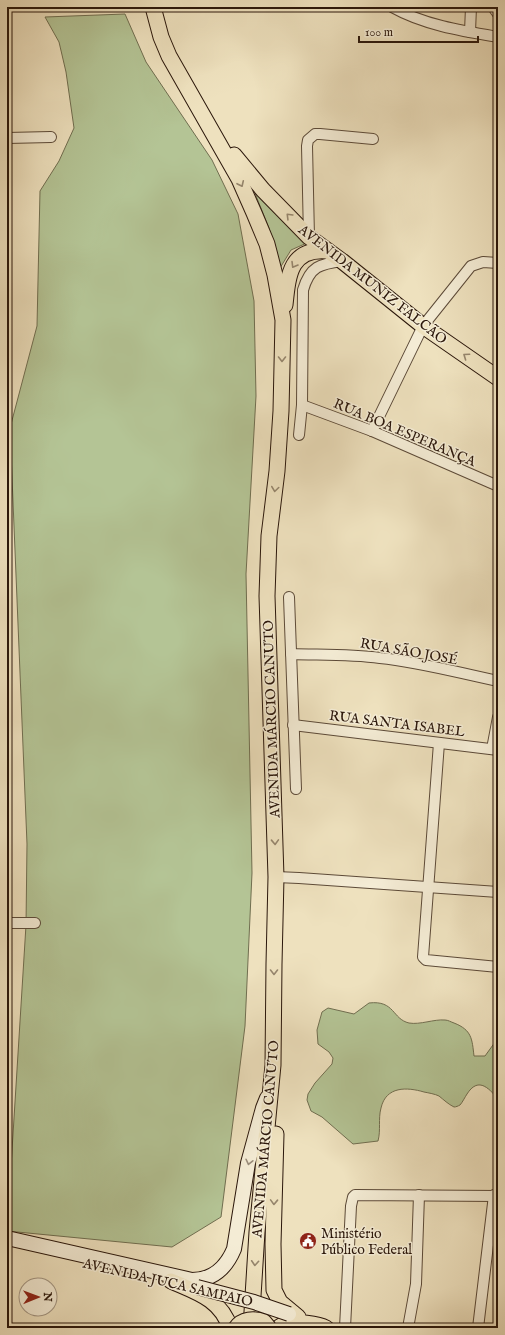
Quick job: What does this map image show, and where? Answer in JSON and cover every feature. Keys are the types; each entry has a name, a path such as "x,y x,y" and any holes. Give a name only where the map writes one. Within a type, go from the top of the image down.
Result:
{"main road":[{"path":"152,7 161,37 169,56 209,125"},
{"name":"AVENIDA MUNIZ FALCÃO","path":"209,125 263,190 309,237 424,326 498,378"},
{"name":"AVENIDA MÁRCIO CANUTO","path":"209,125 239,179 267,244 283,320 281,412 277,471 269,536 267,596 276,877 273,1065 257,1232 251,1328"},
{"path":"283,320 289,273 294,265 299,258 305,254 328,251"},
{"path":"273,1065 276,1113 273,1251 274,1290 280,1302 297,1321"},
{"name":"AVENIDA JUCA SAMPAIO","path":"7,1238 192,1280 199,1280 212,1275 224,1267 234,1249 248,1163 263,1108 272,1084"},
{"name":"AVENIDA JUCA SAMPAIO","path":"7,1247 197,1287 247,1300 297,1321"},
{"path":"171,1281 209,1299 218,1306 224,1314 230,1328"},
{"path":"236,1328 241,1322 251,1320 264,1322 269,1328"},
{"path":"278,1328 287,1323 297,1321 324,1327"}],"street":[{"path":"392,7 418,19 470,32 498,37"},
{"path":"470,32 471,7"},
{"path":"493,7 498,14"},
{"path":"309,237 308,140 314,134 373,139"},
{"path":"7,138 51,136"},
{"path":"299,435 302,405 303,290 305,281 311,271 319,266 342,262"},
{"path":"372,431 424,326 471,266 483,262 498,263"},
{"name":"RUA BOA ESPERANÇA","path":"302,405 372,431 498,486"},
{"path":"289,597 296,790"},
{"name":"RUA SÃO JOSÉ","path":"291,654 351,655 400,660 498,681"},
{"path":"495,749 498,716"},
{"name":"RUA SANTA ISABEL","path":"293,724 495,749"},
{"path":"439,743 422,955 426,960 498,967"},
{"path":"276,877 498,892"},
{"path":"7,923 35,923"},
{"path":"345,1328 352,1206 353,1197 355,1195 496,1196 478,1328"},
{"path":"408,1328 416,1275 419,1195"}],"green space":[{"path":"125,14 146,62 212,160 238,214 254,301 256,396 246,574 252,873 245,1026 221,1217 172,1247 7,1231 26,925 27,844 10,428 37,326 40,191 59,161 74,128 66,72 59,42 45,17"},
{"path":"252,186 309,242 291,250 280,268 269,228"},
{"path":"369,1003 384,1004 389,1007 399,1018 409,1023 445,1020 460,1026 468,1032 472,1040 474,1056 485,1056 498,1038 498,1099 487,1088 479,1085 471,1089 460,1105 455,1107 436,1095 411,1089 398,1090 387,1096 381,1108 378,1141 353,1144 322,1117 311,1111 307,1100 308,1094 315,1083 332,1064 333,1058 329,1052 318,1044 317,1030 322,1012 328,1008 354,1014"}],"place":[{"name":"Ministério Público Federal","path":"308,1241"}]}
